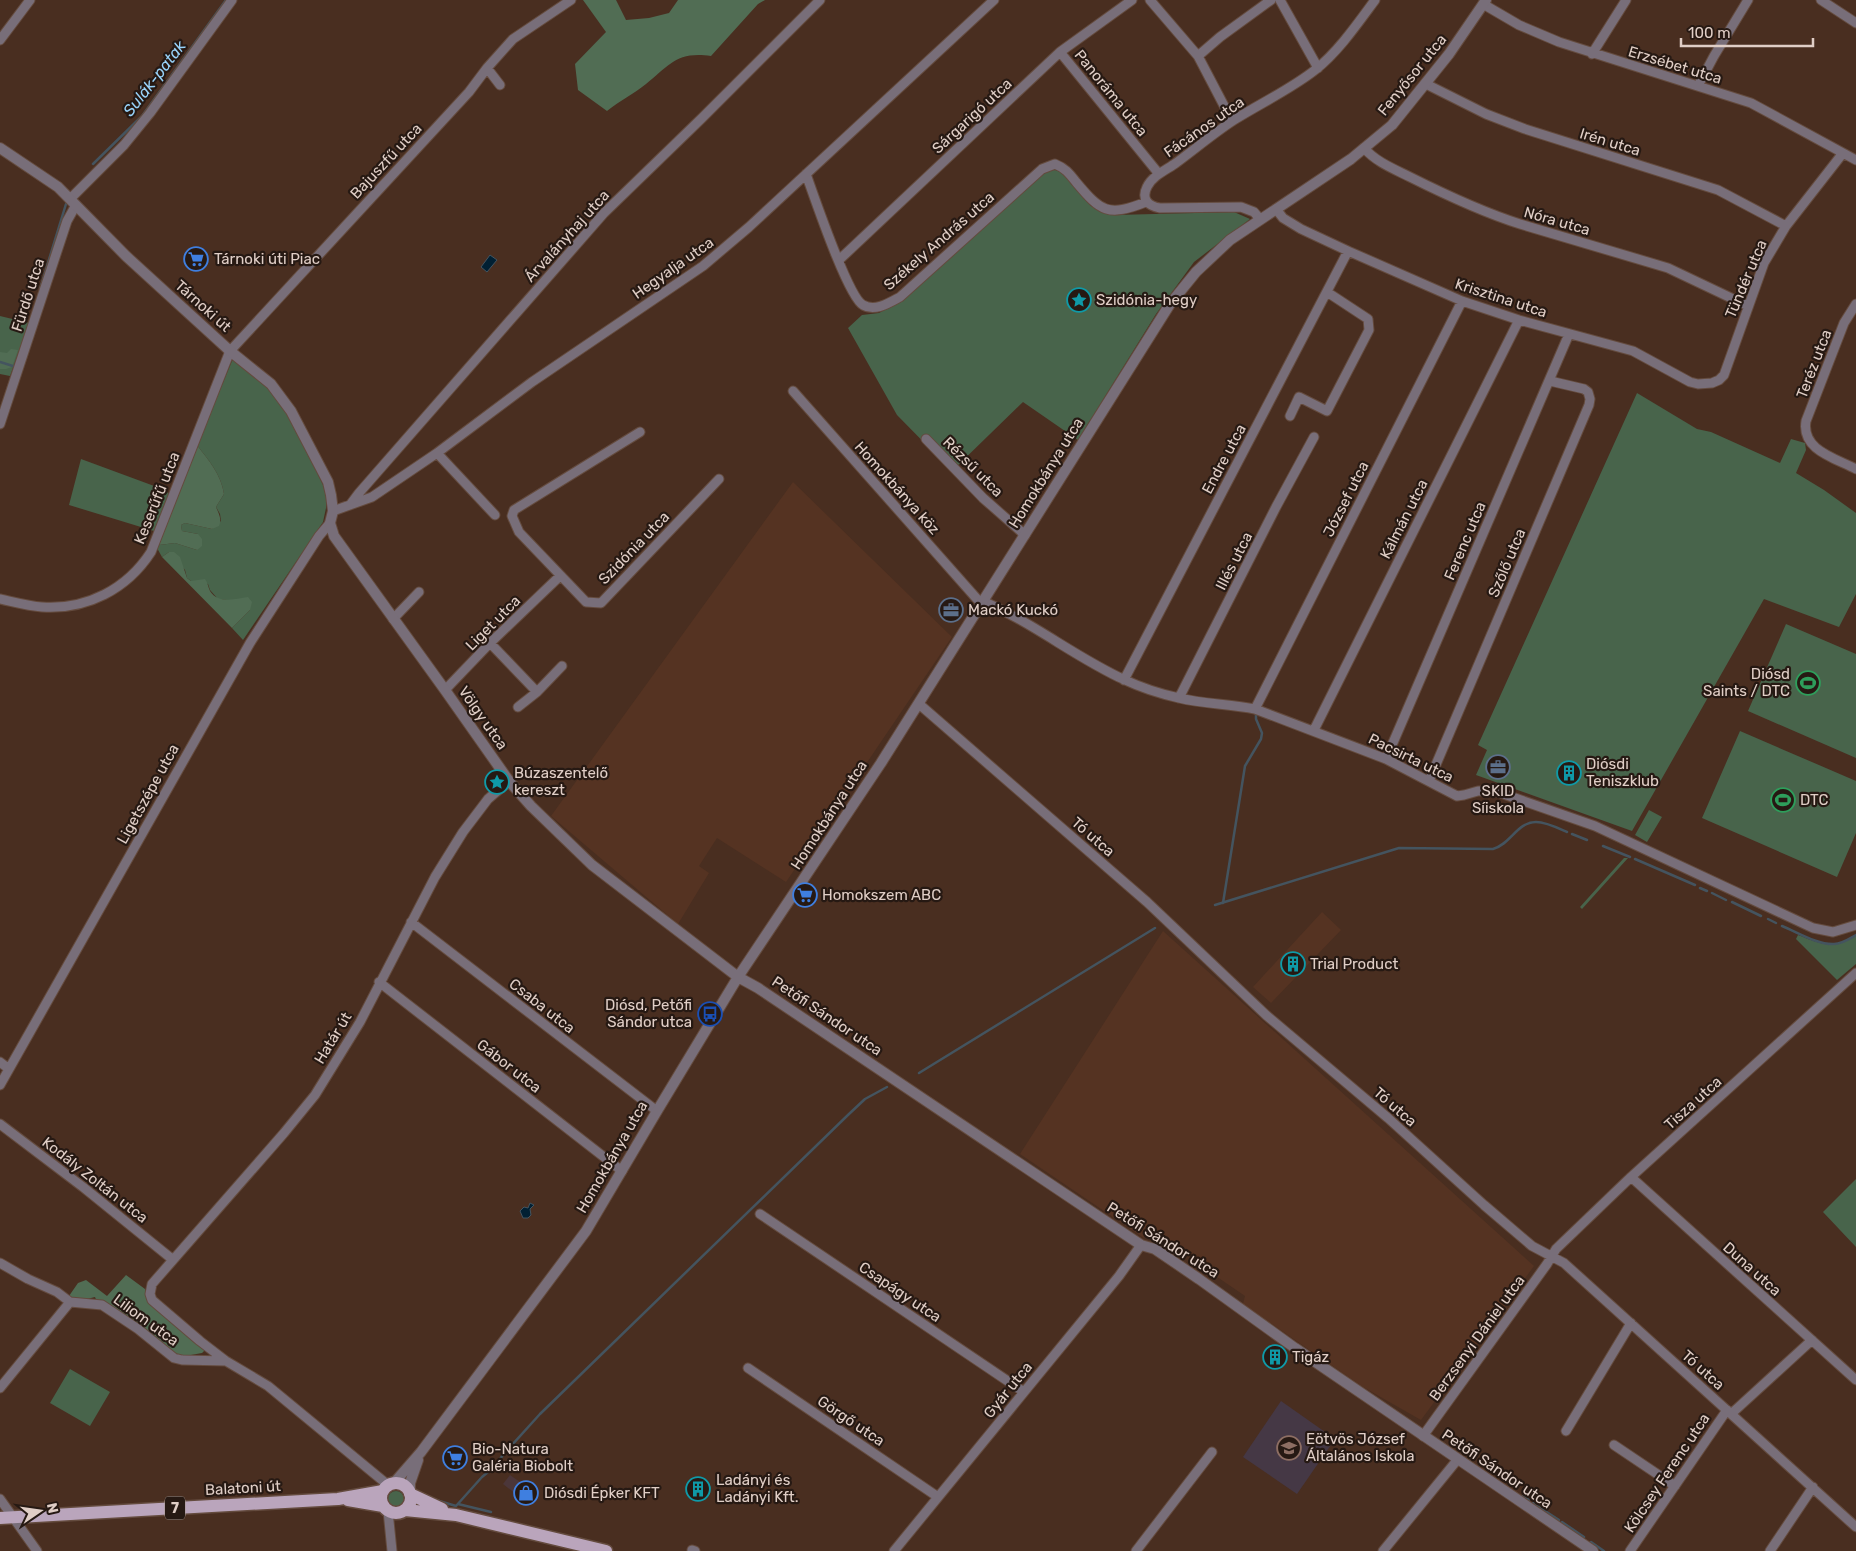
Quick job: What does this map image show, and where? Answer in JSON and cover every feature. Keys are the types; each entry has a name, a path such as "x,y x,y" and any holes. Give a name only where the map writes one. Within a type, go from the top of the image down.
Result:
{"main road":[{"name":"7","path":"388,1486 402,1485 424,1502 456,1515"},
{"name":"Balatoni út","path":"6,1517 338,1499 388,1486"},
{"path":"385,1508 381,1498 388,1486"},
{"path":"405,1510 410,1501 410,1493"},
{"name":"Balatoni út","path":"338,1499 385,1508"},
{"name":"7","path":"385,1508 393,1513 405,1510 456,1515 606,1551"}],"street":[{"path":"0,40 30,0"},
{"name":"Fürdő utca","path":"0,424 73,202 150,113 232,0"},
{"name":"Bajuszfű utca","path":"230,351 469,92 513,39 571,0"},
{"name":"Árvalányhaj utca","path":"350,505 604,212 702,118 820,0"},
{"name":"Hegyalja utca","path":"332,511 372,497 437,453 532,382 703,266 750,227 994,0"},
{"name":"Sárgarigó utca","path":"839,260 1060,52 1132,0"},
{"path":"1150,0 1198,56 1232,122"},
{"path":"1198,56 1220,37 1271,0"},
{"path":"1280,0 1318,68"},
{"name":"Fácános utca","path":"1146,202 1144,195 1147,186 1159,174 1232,122 1305,78 1318,68 1344,40 1375,0"},
{"path":"1592,54 1626,0"},
{"path":"1698,86 1710,62 1748,0"},
{"path":"1820,0 1856,23"},
{"name":"Erzsébet utca","path":"1485,2 1534,32 1592,54 1751,103 1856,160"},
{"name":"Fenyősor utca","path":"1276,209 1364,148 1392,125 1426,84 1485,2"},
{"name":"Panoráma utca","path":"1060,52 1159,174"},
{"path":"487,68 500,85"},
{"name":"Irén utca","path":"1426,84 1486,114 1525,130 1718,190 1786,226"},
{"name":"Tárnoki út","path":"0,148 50,180 126,256 230,351 271,384 291,412 328,482 332,511 330,523"},
{"name":"Nóra utca","path":"1364,148 1374,158 1396,170 1443,194 1496,216 1668,268 1748,306"},
{"name":"Tündér utca","path":"1724,375 1764,263 1786,226 1843,153"},
{"name":"Székely András utca","path":"806,174 856,299 864,306 878,307 887,305 900,297 1042,169 1055,164 1064,168 1091,200 1101,208 1114,211 1131,208 1146,202"},
{"path":"1146,202 1160,208 1241,207 1254,212 1260,219"},
{"name":"Homokbánya utca","path":"388,1486 420,1452 586,1231 656,1111 738,977 825,849 919,704 1170,304 1196,272 1213,255 1230,240 1276,209"},
{"name":"Krisztina utca","path":"1276,209 1283,218 1301,229 1462,301 1519,320 1633,351 1690,382 1698,384 1712,383 1724,375"},
{"name":"Endre utca","path":"1124,680 1348,251"},
{"path":"1290,416 1299,397 1327,411 1369,330 1368,319 1326,292"},
{"name":"József utca","path":"1254,709 1462,301"},
{"name":"Teréz utca","path":"1856,304 1840,333 1805,428 1806,436 1811,444 1856,469"},
{"name":"Kálmán utca","path":"1314,730 1519,320"},
{"name":"Ferenc utca","path":"1386,758 1569,334"},
{"name":"Keserűfű utca","path":"0,599 41,607 76,604 95,600 108,594 133,576 152,552 230,351"},
{"name":"Szőlő utca","path":"1429,782 1589,405 1588,392 1550,381"},
{"name":"Homokbánya köz","path":"793,391 977,599 983,601"},
{"name":"Szidónia utca","path":"640,432 514,510 512,516 519,532 586,602 601,603 719,479"},
{"name":"Illés utca","path":"1179,698 1276,507 1314,437"},
{"name":"Rézsű utca","path":"926,438 983,498 1025,535"},
{"path":"437,453 495,515"},
{"name":"Völgy utca","path":"330,523 334,536 446,690 509,781 554,830 592,865 738,977"},
{"name":"Ligetszépe utca","path":"0,1086 250,643 319,536 330,523"},
{"name":"Liget utca","path":"446,690 490,643 560,576"},
{"path":"394,619 420,592"},
{"name":"Pacsirta utca","path":"983,601 1001,609 1066,649 1124,680 1179,698 1254,709 1386,758 1429,782 1460,796 1486,790 1504,793 1586,823 1813,928 1833,932 1856,926"},
{"path":"490,643 537,692"},
{"path":"518,707 537,692 562,666"},
{"name":"Tó utca","path":"919,704 1147,902 1266,1015 1388,1118 1532,1246 1564,1263 1856,1527"},
{"name":"Határ út","path":"150,1289 172,1260 315,1095 360,1022 379,982 435,877 463,832 488,799 509,781"},
{"name":"Csaba utca","path":"411,922 656,1111"},
{"name":"Tisza utca","path":"1552,1256 1556,1248 1631,1177 1856,973"},
{"name":"Petőfi Sándor utca","path":"738,977 758,988 1141,1245 1155,1249 1295,1348 1593,1551"},
{"name":"Gábor utca","path":"379,982 622,1171"},
{"path":"0,1062 9,1069"},
{"name":"Kodály Zoltán utca","path":"0,1124 83,1187 172,1260"},
{"name":"Duna utca","path":"1631,1177 1856,1380"},
{"name":"Csapágy utca","path":"760,1214 1024,1392"},
{"name":"Gyár utca","path":"894,1551 1119,1276 1141,1245"},
{"name":"Berzsenyi Dániel utca","path":"1423,1436 1552,1256"},
{"name":"Liliom utca","path":"0,1263 28,1279 57,1292 70,1302 102,1305 138,1329 174,1358 182,1360 226,1361"},
{"name":"Liliom utca","path":"150,1289 152,1300 200,1341 226,1361 268,1386 388,1486"},
{"path":"0,1388 70,1302"},
{"path":"1566,1431 1631,1323"},
{"name":"Kölcsey Ferenc utca","path":"1630,1551 1729,1412 1812,1340"},
{"name":"Görgő utca","path":"748,1368 938,1497"},
{"path":"1614,1445 1675,1486"},
{"name":"Homokbánya utca","path":"410,1493 413,1472 420,1452"},
{"path":"1136,1551 1212,1452"},
{"path":"1383,1551 1458,1459"},
{"path":"1770,1551 1813,1487"},
{"path":"0,1499 6,1517 37,1551"},
{"path":"385,1508 392,1551"}],"shaded area":[{"path":"793,482 952,637 786,882 717,838 699,866 709,873 678,924 551,816"},
{"path":"1322,912 1341,930 1271,1003 1253,987"},
{"path":"1163,931 1534,1266 1421,1420 1363,1387 1243,1304 1245,1296 1150,1231 1144,1238 1020,1154"},
{"name":"Eötvös József Általános Iskola","path":"1281,1401 1335,1439 1297,1494 1243,1457"},
{"name":"Diósdi Épker KFT","path":"510,1475 523,1484 516,1494 503,1484"}],"green space":[{"path":"583,0 616,0 626,20 649,18 669,13 678,0 765,0 758,4 711,56 689,56 674,61 641,88 607,111 578,90 575,64 606,32"},
{"path":"1043,169 1053,169 1063,173 1091,206 1115,215 1234,212 1250,219 1194,262 1156,314 1078,440 1023,402 952,471 897,415 848,328 862,315 879,313 901,301"},
{"path":"0,316 29,323 10,376 0,374"},
{"path":"11,349 18,350 12,367 0,369 0,352 7,353"},
{"path":"234,360 272,392 292,421 323,485 326,496 323,522 243,640 232,628 250,610 227,600 218,599 210,590 208,584 191,581 187,578 185,570 169,552 162,557 157,548 159,545 175,543 197,550 198,534 182,531 181,525 185,523 212,529 221,521 216,507 224,494 220,480 214,468 197,445"},
{"path":"1637,393 1697,429 1711,432 1780,463 1791,439 1805,443 1806,450 1796,473 1856,513 1856,594 1839,627 1764,599 1632,831 1476,775 1487,750 1478,745"},
{"path":"197,445 214,468 224,494 216,507 220,519 219,526 212,529 185,523 181,525 182,531 198,534 202,539 202,546 197,550 175,543 159,545"},
{"path":"81,459 165,490 169,494 154,531 69,505"},
{"path":"169,552 174,552 180,557 187,578 191,581 205,579 210,591 217,598 248,597 252,602 250,610 232,628 162,557"},
{"name":"Diósd Saints / DTC","path":"1786,624 1856,654 1856,758 1748,711"},
{"name":"DTC","path":"1740,731 1856,781 1856,833 1837,877 1702,818"},
{"path":"1649,810 1662,817 1647,842 1635,835"},
{"path":"1624,858 1628,858 1582,909 1580,907"},
{"path":"1798,935 1821,943 1834,944 1841,943 1856,935 1856,964 1837,980 1796,939"},
{"path":"1856,1179 1856,1247 1823,1212"},
{"path":"126,1275 145,1289 147,1296 205,1350 202,1353 174,1358 97,1302 95,1297 79,1301 70,1300 69,1296 78,1283 86,1280 107,1296"},
{"path":"70,1369 110,1392 90,1426 50,1403"},
{"path":"393,1491 399,1491 404,1496 402,1505 393,1507 388,1502 388,1496"}],"water":[{"path":"490,255 497,260 487,272 481,267"},
{"path":"530,1203 534,1205 530,1209 531,1215 528,1218 523,1218 520,1211 524,1207 528,1208"}],"waterway":[{"name":"Sulák-patak","path":"93,164 142,116 226,0"},
{"path":"40,289 66,204"},
{"path":"0,362 16,367"},
{"path":"1223,903 1245,766 1261,739 1262,733 1256,719 1256,714"},
{"path":"1215,905 1399,848 1493,849 1505,843 1519,829 1529,823 1536,822 1548,824 1567,832"},
{"path":"1572,834 1587,840"},
{"path":"1603,846 1630,857"},
{"path":"1635,859 1695,885"},
{"path":"1700,888 1707,891"},
{"path":"1712,893 1726,900"},
{"path":"1732,902 1761,916"},
{"path":"1768,919 1776,923"},
{"path":"1782,926 1828,944 1840,943 1856,935"},
{"path":"919,1073 1155,928"},
{"path":"436,1500 456,1506 482,1477 493,1468 540,1414 849,1114 865,1099 887,1087"},
{"path":"1522,1496 1529,1500"},
{"path":"1533,1503 1540,1508"},
{"path":"458,1504 491,1512"},
{"path":"1542,1509 1559,1520"},
{"path":"1562,1522 1584,1537"},
{"path":"1591,1542 1604,1551"}],"place":[{"name":"Tárnoki úti Piac","path":"196,259"},
{"name":"Szidónia-hegy","path":"1079,300"},
{"name":"Mackó Kuckó","path":"951,610"},
{"name":"Diósd Saints / DTC","path":"1808,683"},
{"name":"SKID Síiskola","path":"1498,767"},
{"name":"Diósdi Teniszklub","path":"1569,773"},
{"name":"Búzaszentelő kereszt","path":"497,782"},
{"name":"DTC","path":"1783,800"},
{"name":"Homokszem ABC","path":"805,895"},
{"name":"Trial Product","path":"1293,964"},
{"name":"Diósd, Petőfi Sándor utca","path":"710,1014"},
{"name":"Tigáz","path":"1275,1357"},
{"name":"Eötvös József Általános Iskola","path":"1289,1448"},
{"name":"Bio-Natura Galéria Biobolt","path":"455,1458"},
{"name":"Ladányi és Ladányi Kft.","path":"698,1489"},
{"name":"Diósdi Épker KFT","path":"526,1493"}]}
